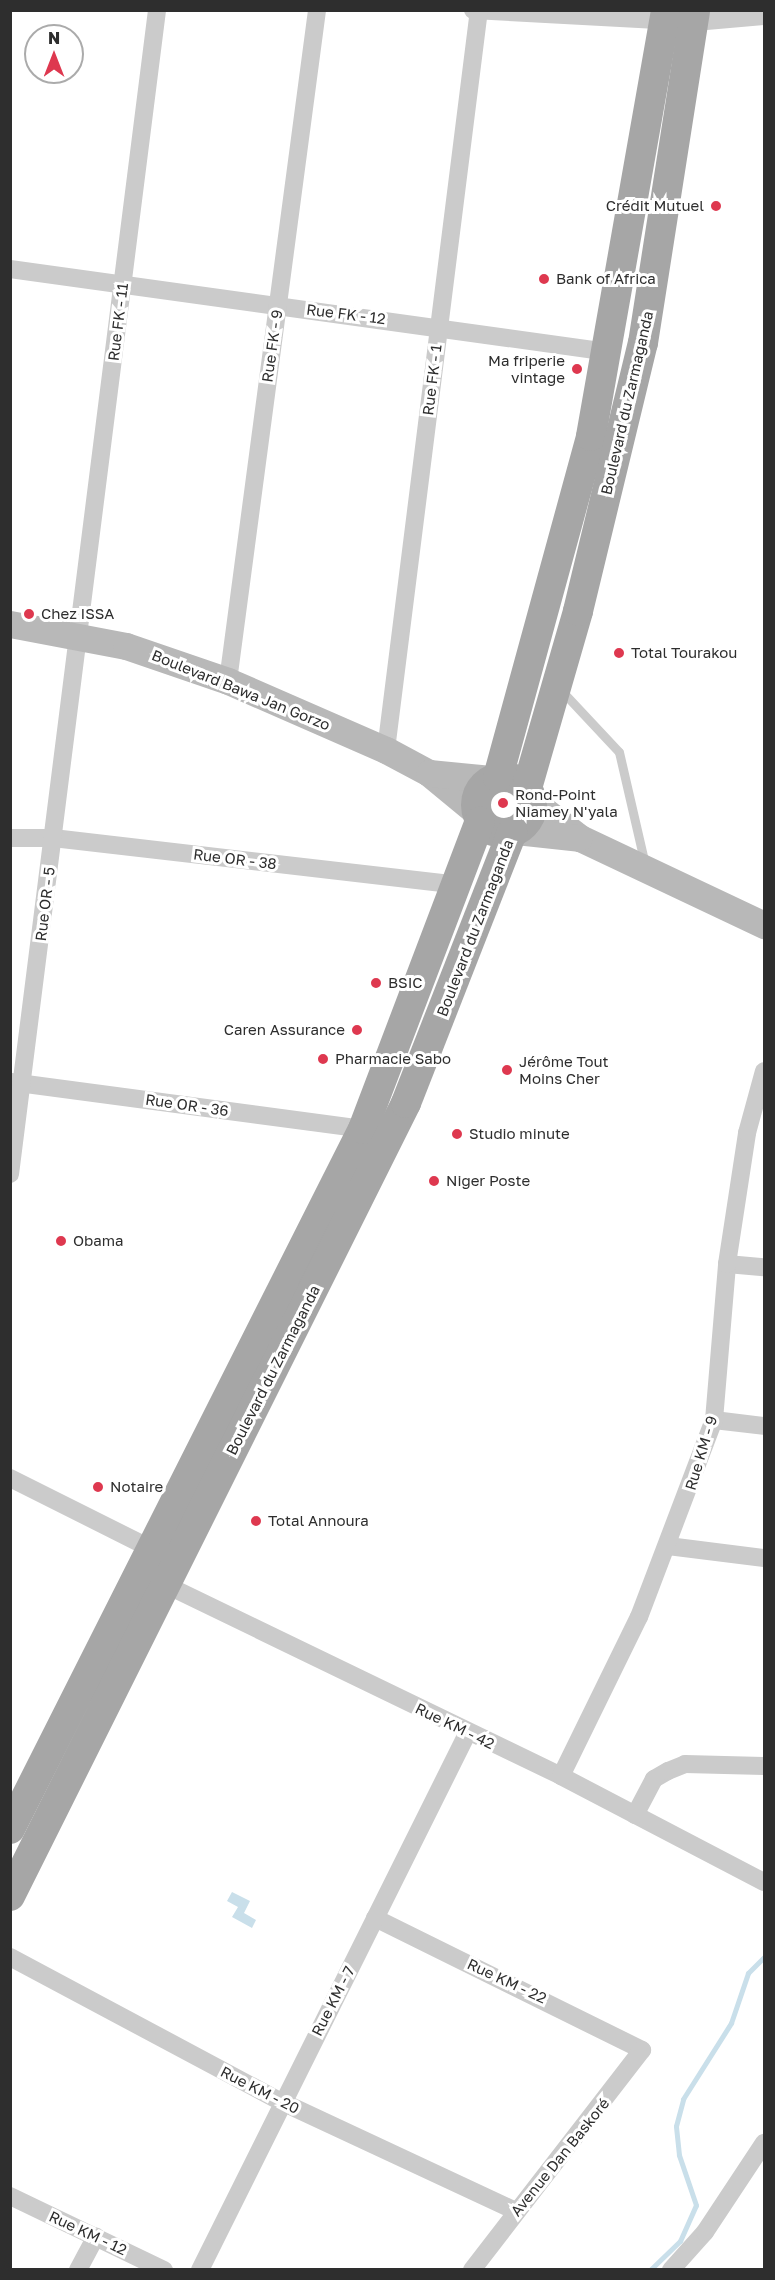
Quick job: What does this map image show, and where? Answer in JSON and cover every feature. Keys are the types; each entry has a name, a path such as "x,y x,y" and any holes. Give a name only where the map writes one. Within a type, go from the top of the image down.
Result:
{"main road":[{"name":"Boulevard du Zarmaganda","path":"495,778 551,597 609,351 680,16"},
{"name":"Boulevard du Zarmaganda","path":"530,795 643,343 680,16"},
{"name":"Boulevard Bawa Jan Gorzo","path":"10,624 79,634 228,681 386,750 429,773 478,817"},
{"name":"Boulevard Bawa Jan Gorzo","path":"429,773 495,778"},
{"path":"580,838 494,832 478,817 480,790 495,778 514,778 530,795 580,838 646,873 765,924"},
{"path":"514,832 527,822 530,795"},
{"name":"Boulevard du Zarmaganda","path":"10,1896 154,1569 363,1129 459,885 478,817"},
{"name":"Boulevard du Zarmaganda","path":"10,1829 154,1569 406,1103 514,832"}],"street":[{"name":"Rue FK - 11","path":"79,634 157,10"},
{"name":"Rue FK - 9","path":"228,681 316,10"},
{"path":"473,10 765,16"},
{"name":"Rue FK - 1","path":"386,750 479,11"},
{"name":"Rue FK - 12","path":"10,269 123,282 609,351"},
{"name":"Rue OR - 5","path":"10,1174 16,1083 53,838 79,634"},
{"name":"Rue OR - 38","path":"10,838 53,838 459,885"},
{"name":"Rue KM - 9","path":"561,1776 604,1694 668,1546 714,1420 727,1264 756,1134 765,1071"},
{"name":"Rue OR - 36","path":"16,1083 363,1129"},
{"path":"727,1264 765,1267"},
{"path":"714,1420 765,1426"},
{"name":"Rue KM - 42","path":"10,1478 154,1569 468,1732 561,1776 765,1882"},
{"path":"668,1546 765,1558"},
{"name":"Rue KM - 7","path":"200,2270 468,1732"},
{"path":"635,1815 654,1779 685,1764 765,1766"},
{"name":"Rue KM - 22","path":"375,1918 640,2044"},
{"name":"Rue KM - 20","path":"10,1957 282,2102 516,2211"},
{"name":"Avenue Dan Baskoré","path":"472,2270 516,2211 642,2056 640,2044"},
{"path":"671,2270 705,2232 765,2143"},
{"name":"Rue KM - 12","path":"10,2196 165,2270"},
{"path":"78,2270 96,2236"}],"lane":[{"path":"556,685 619,752 646,873"}],"water":[{"path":"232,1892 250,1901 244,1913 256,1920 252,1928 232,1917 238,1907 227,1901"}],"waterway":[{"path":"650,2270 680,2241 696,2205 679,2155 676,2126 683,2099 731,2023 748,1973 764,1957"}],"place":[{"name":"Crédit Mutuel","path":"716,206"},
{"name":"Bank of Africa","path":"544,279"},
{"name":"Ma friperie vintage","path":"577,369"},
{"name":"Chez ISSA","path":"29,614"},
{"name":"Total Tourakou","path":"619,653"},
{"name":"Rond-Point Niamey N'yala","path":"503,803"},
{"name":"BSIC","path":"376,983"},
{"name":"Caren Assurance","path":"357,1030"},
{"name":"Pharmacie Sabo","path":"323,1059"},
{"name":"Jérôme Tout Moins Cher","path":"507,1070"},
{"name":"Studio minute","path":"457,1134"},
{"name":"Niger Poste","path":"434,1181"},
{"name":"Obama","path":"61,1241"},
{"name":"Notaire","path":"98,1487"},
{"name":"Total Annoura","path":"256,1521"}]}
